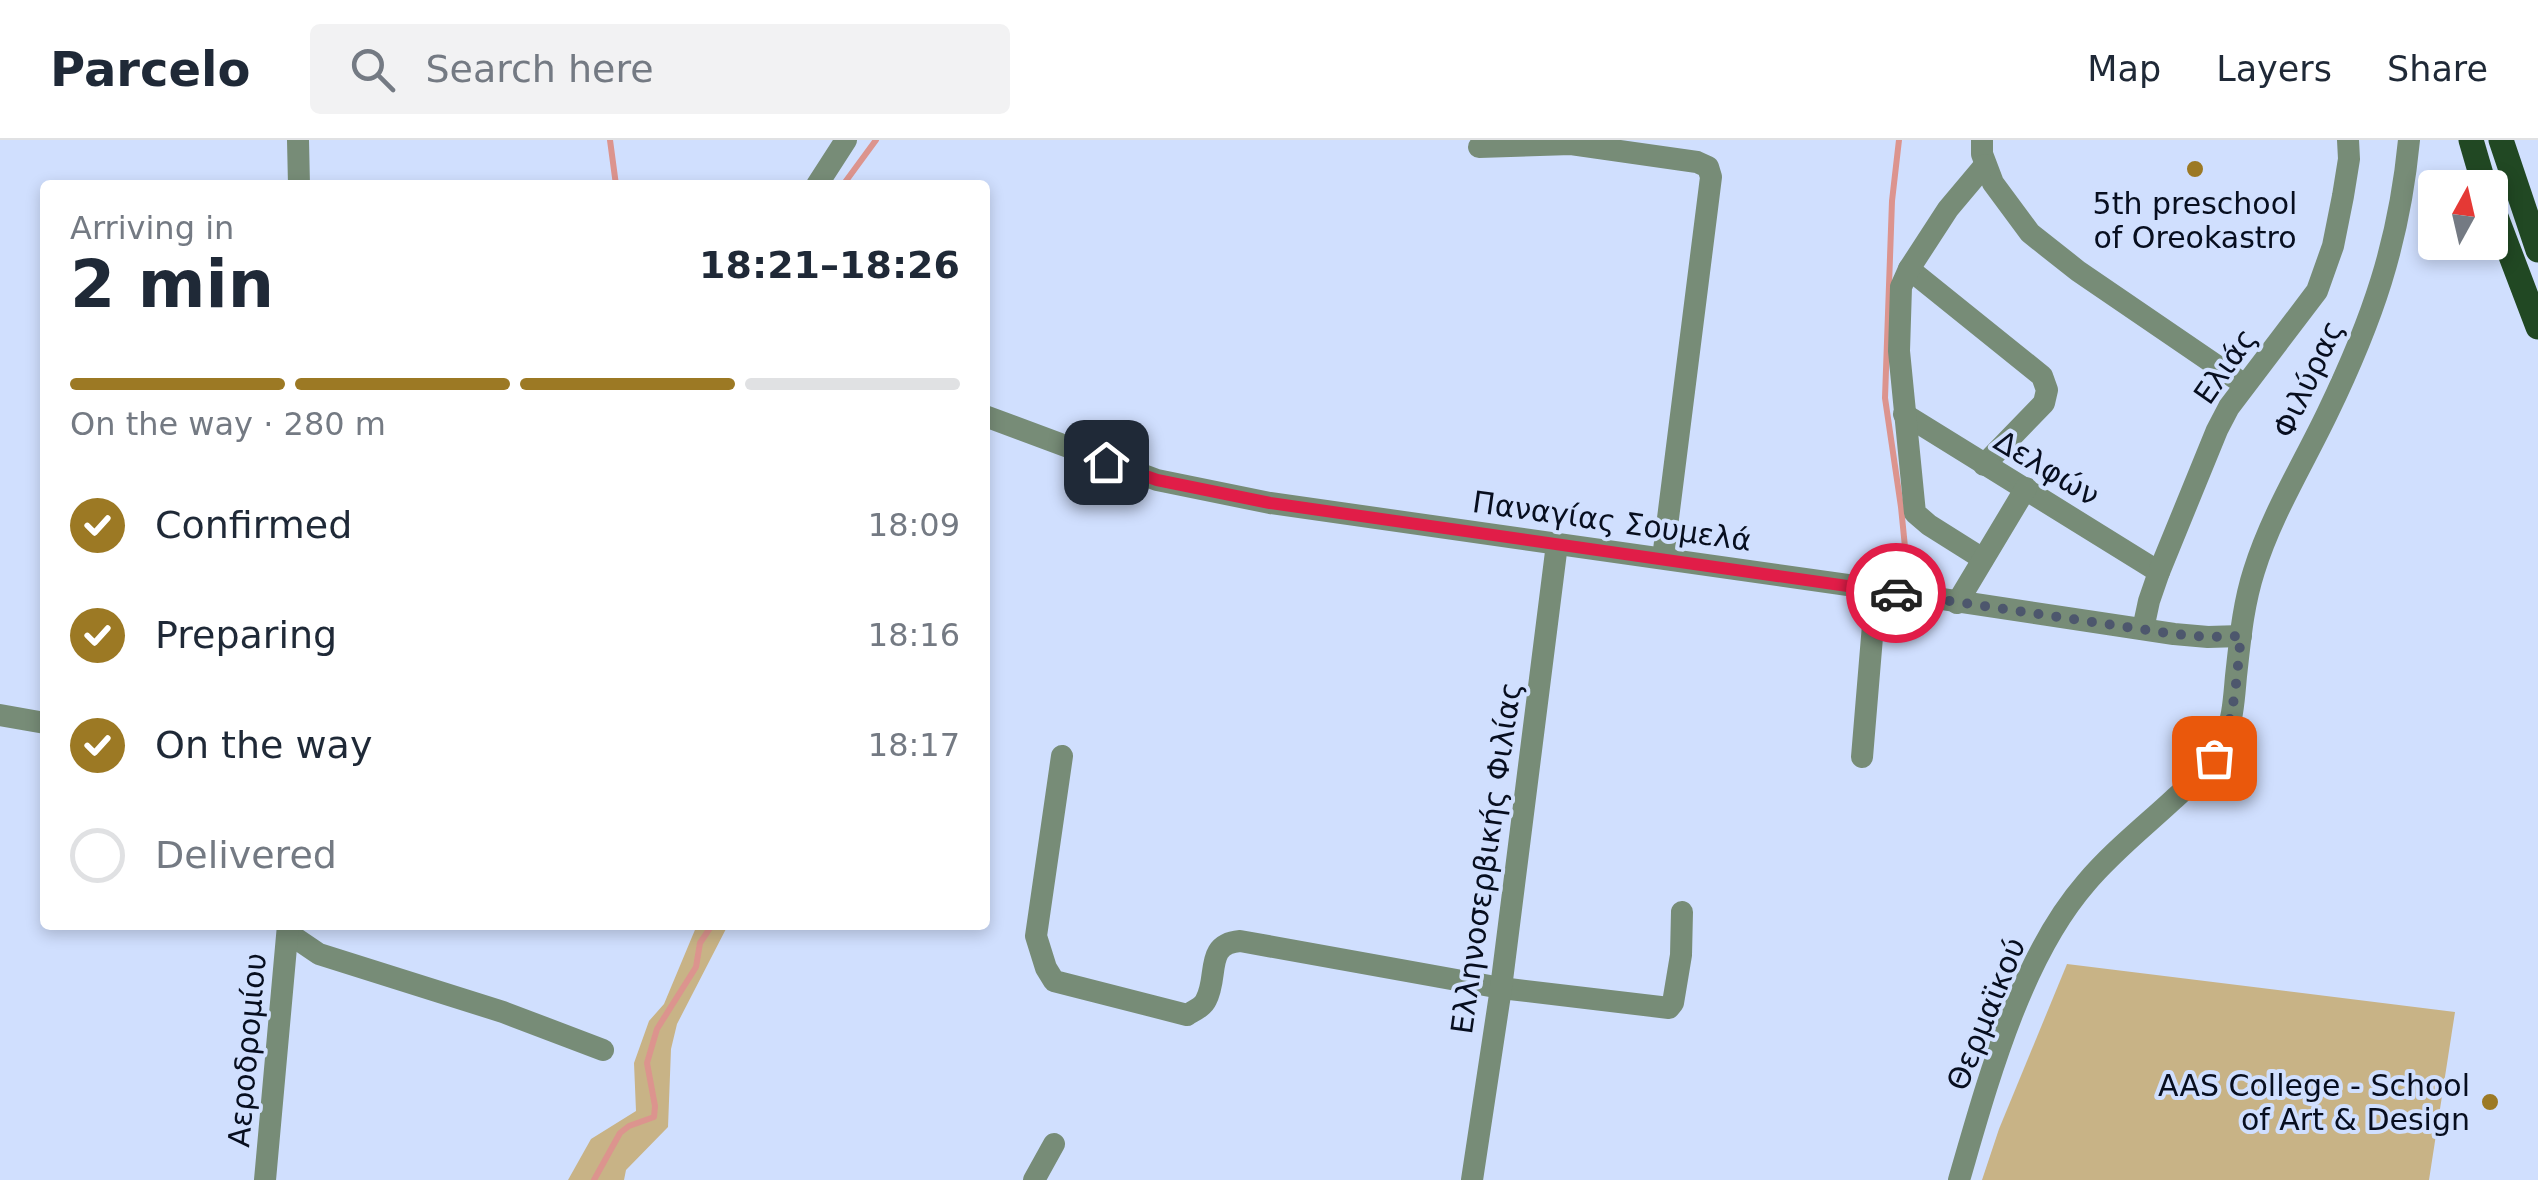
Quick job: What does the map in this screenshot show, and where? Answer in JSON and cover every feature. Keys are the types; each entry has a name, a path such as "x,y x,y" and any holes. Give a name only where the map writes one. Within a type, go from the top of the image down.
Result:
{"main road":[{"path":"2470,140 2480,170"},
{"path":"2502,140 2538,250"},
{"path":"2508,248 2538,327"}],"street":[{"path":"298,140 298,180"},
{"path":"821,180 846,140"},
{"path":"1982,140 1982,154 1993,183 2030,233 2245,385"},
{"name":"Ελιάς","path":"2143,629 2159,572 2217,430 2229,407 2317,291 2333,246 2349,159 2348,140"},
{"name":"Φιλύρας","path":"2241,636 2263,544 2334,399 2383,281 2400,214 2409,140"},
{"path":"1478,147 1571,144 1698,162 1708,167 1712,177 1663,558"},
{"path":"1983,559 1915,513 1899,351 1901,287 1909,269 1948,210 1985,165"},
{"path":"1909,269 2042,376 2047,390 2044,403 1984,465"},
{"name":"Δελφών","path":"1904,414 2159,572"},
{"name":"Παναγίας Σουμελά","path":"990,418 1130,472 1194,489 1367,518 2191,636 2241,636"},
{"path":"1957,603 2026,488"},
{"name":"Ελληνοσερβικής Φιλίας","path":"1472,1180 1557,544"},
{"path":"1862,757 1876,589"},
{"name":"Θερμαϊκού","path":"1959,1180 2008,1028 2033,966 2054,928 2085,884 2192,782 2224,741 2230,724 2241,636"},
{"path":"0,714 40,721"},
{"path":"1062,756 1036,936 1046,968 1054,981 1187,1016 1206,1001 1218,950 1226,942 1240,941 1500,988 1669,1008 1681,955 1682,912"},
{"name":"Αεροδρομίου","path":"264,1180 288,930"},
{"path":"289,930 319,954 504,1012 603,1050"},
{"path":"1034,1180 1054,1144"}],"shaded area":[{"path":"695,930 725,930 677,1024 671,1049 668,1127 626,1170 624,1180 568,1180 591,1139 636,1111 634,1063 649,1021 664,1004"},
{"path":"2067,964 2455,1012 2429,1180 1982,1180"}],"waterway":[{"path":"610,140 615,180"},
{"path":"847,180 876,140"},
{"path":"1899,140 1892,201 1885,398 1908,577"},
{"path":"594,1180 620,1133 654,1117 647,1063 657,1029 696,967 700,943 709,930"}],"way so far":[{"path":"1896,593 2174,634 2241,636 2230,724 2214,758"}],"place":[{"name":"5th preschool of Oreokastro","path":"2195,169"},
{"name":"AAS College - School of Art & Design","path":"2490,1102"}],"route":[{"path":"1106,462 1157,480 1270,503 1896,593"}]}
